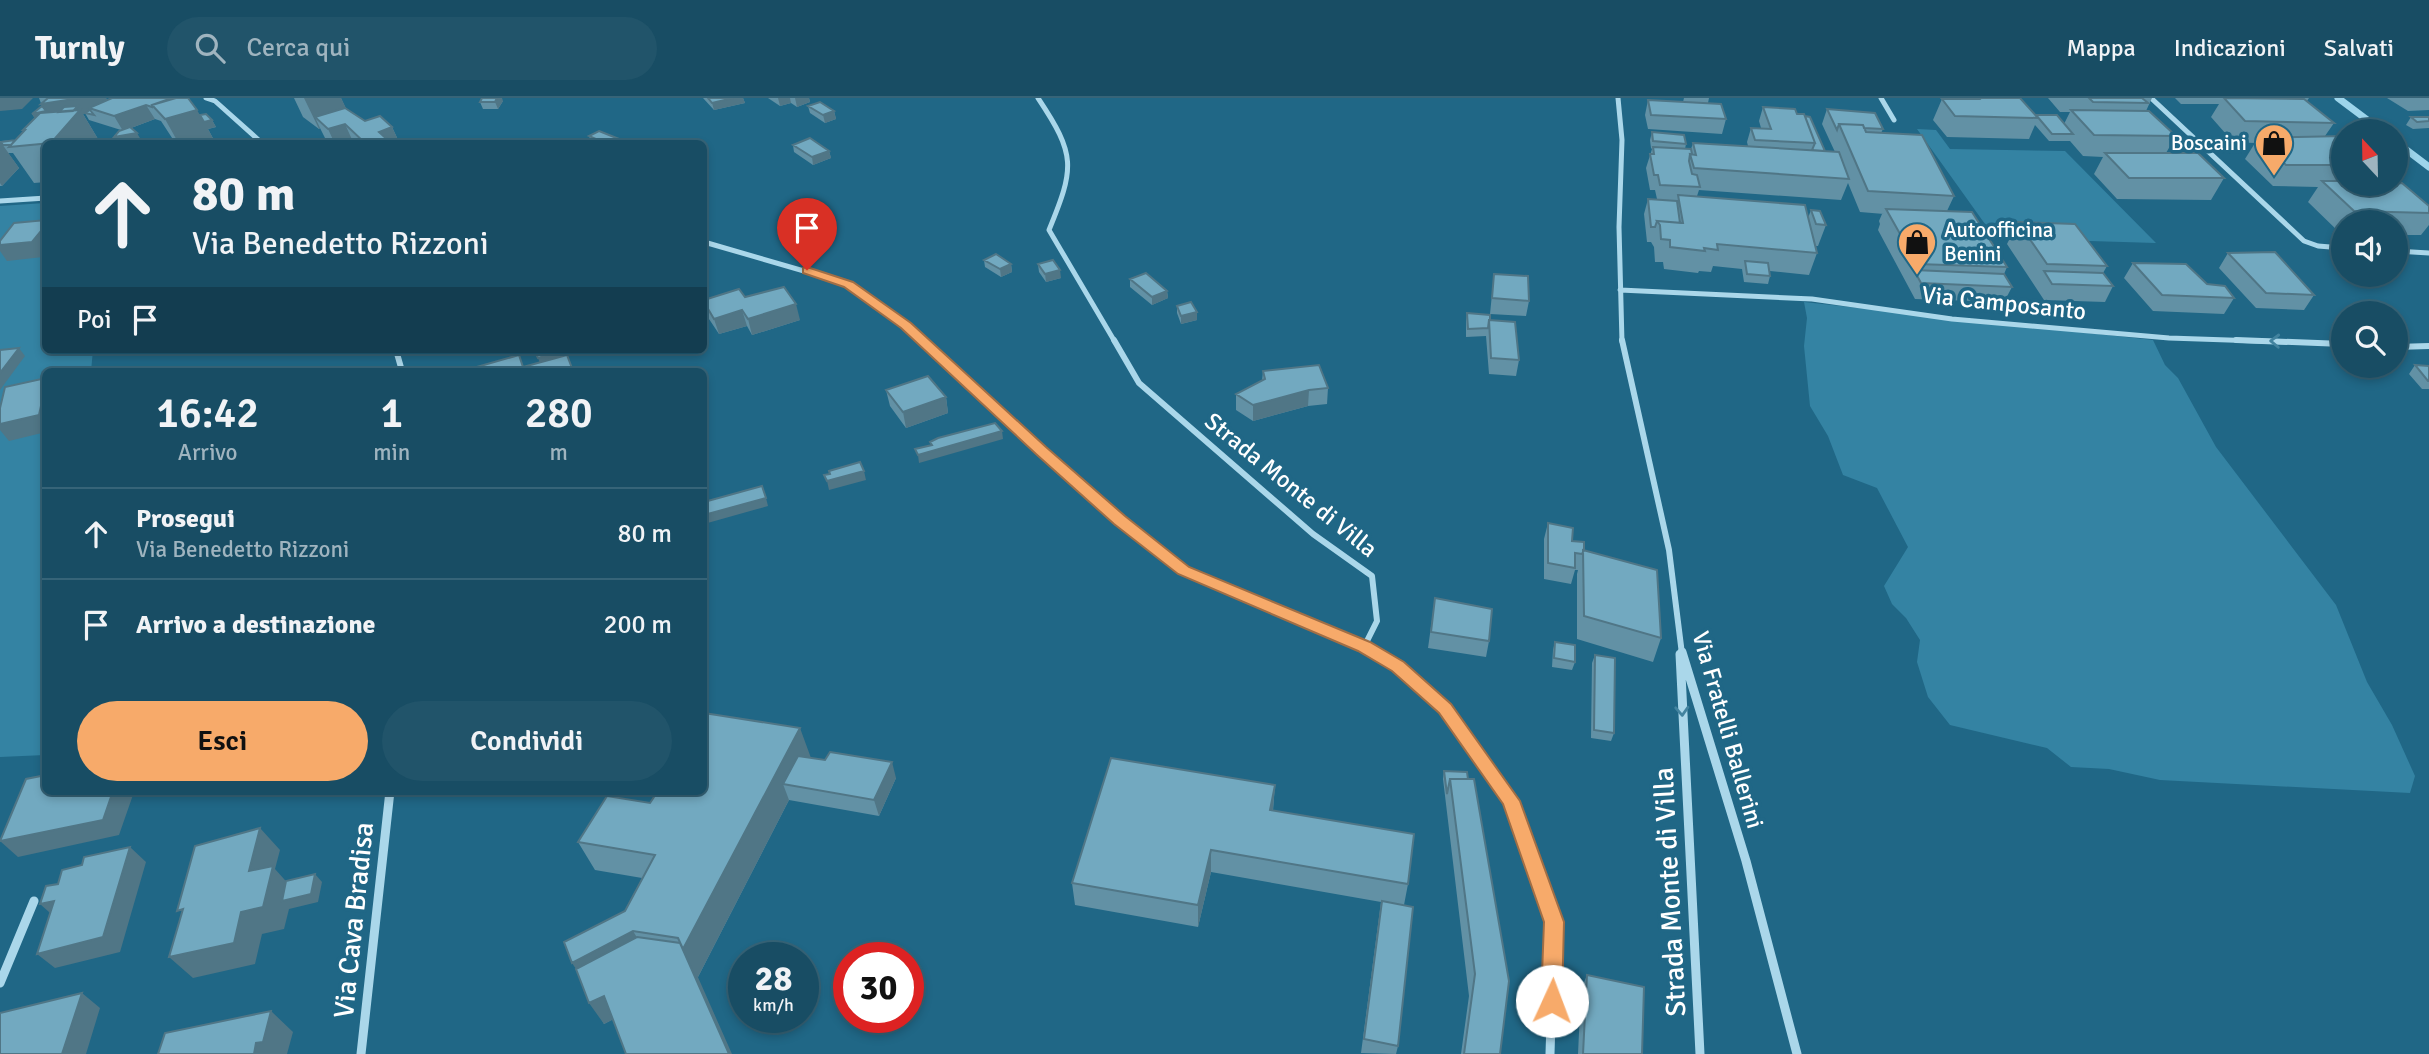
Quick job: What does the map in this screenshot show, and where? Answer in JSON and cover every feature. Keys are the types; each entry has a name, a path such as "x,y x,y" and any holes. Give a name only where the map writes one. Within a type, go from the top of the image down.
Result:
{"street":[{"path":"206,98 215,101 259,140"},
{"name":"Strada Monte di Villa","path":"1038,98 1063,134 1070,153 1067,190 1049,230 1139,383 1313,534 1372,576 1377,621 1364,647"},
{"name":"Via Fratelli Ballerini","path":"1618,98 1622,140 1622,346 1669,550 1679,643 1746,860 1797,1054"},
{"path":"1881,98 1894,120"},
{"path":"2151,98 2304,240 2318,246 2331,247"},
{"path":"0,201 42,198"},
{"path":"707,243 849,284 906,326 1119,520 1183,570 1364,647 1398,667 1445,708 1511,801 1554,922 1550,1054"},
{"path":"2408,252 2429,253"},
{"name":"Via Camposanto","path":"1620,290 1812,299 1952,319 2169,338 2331,344"},
{"path":"2408,347 2429,346"},
{"name":"Strada Monte di Villa","path":"1679,643 1700,1054"},
{"name":"Via Cava Bradisa","path":"361,1054 390,795"},
{"path":"0,983 34,901"}],"shaded area":[{"path":"1917,129 1936,130 1950,149 2065,151 2156,243 1995,238"},
{"path":"42,203 42,354 93,354 91,368 42,368 42,755 0,757 0,206"},
{"path":"1804,302 2153,340 2165,365 2178,378 2216,447 2336,605 2367,682 2392,725 2415,776 2410,793 2160,780 2109,769 2071,767 2047,748 1950,725 1928,697 1917,662 1920,640 1906,618 1892,604 1884,586 1908,547 1877,488 1843,475 1828,436 1810,406 1804,346 1807,318"}],"building":[{"path":"48,98 80,98 41,104"},
{"path":"112,98 172,98 152,107 146,105 114,116 89,108"},
{"path":"176,98 188,98 197,110 165,119 152,105"},
{"path":"482,98 497,98 495,102 480,102"},
{"path":"708,98 733,98 712,103"},
{"path":"2020,98 2038,118 1955,116 1942,99"},
{"path":"2089,98 2142,98 2148,103 2093,102"},
{"path":"2224,98 2304,99 2331,123 2245,121"},
{"path":"1648,100 1721,104 1726,119 1651,115"},
{"path":"820,102 834,111 823,115 808,106"},
{"path":"42,106 46,111 32,114"},
{"path":"78,106 73,111 59,112 64,107"},
{"path":"1763,107 1795,109 1797,114 1804,114 1815,143 1755,140 1751,128 1771,129"},
{"path":"345,108 365,121 380,116 392,127 379,132 388,140 362,140 345,124 328,129 315,117"},
{"path":"1827,109 1875,113 1883,129 1839,124 1837,130"},
{"path":"80,110 54,140 9,147 23,130 40,113"},
{"path":"2071,110 2149,111 2176,136 2094,135"},
{"path":"206,114 212,120 204,122 200,115"},
{"path":"2036,115 2057,115 2073,134 2052,134"},
{"path":"1805,116 1810,117 1825,151 1812,150 1815,143"},
{"path":"2411,117 2429,117 2429,121 2417,122"},
{"path":"1839,124 1863,125 1866,132 1922,135 1954,196 1868,191"},
{"path":"130,127 137,133 114,137 119,131"},
{"path":"599,131 619,139 598,140 589,136"},
{"path":"1652,132 1684,135 1686,144 1653,141"},
{"path":"2331,136 2331,165 2286,165 2257,138"},
{"path":"810,138 829,151 812,157 793,145"},
{"path":"15,140 11,145 3,145 1,142"},
{"path":"1693,143 1839,152 1849,179 1694,168 1690,154 1696,155"},
{"path":"1653,147 1691,149 1689,161 1692,174 1697,175 1700,187 1660,185 1658,175 1654,175 1650,154 1654,154"},
{"path":"2105,153 2198,153 2224,178 2129,178"},
{"path":"2322,181 2331,181 2331,189"},
{"path":"2408,188 2429,206 2429,213 2408,212 2408,210 2353,210 2338,196 2408,196"},
{"path":"1678,195 1805,205 1817,253 1717,244 1718,250 1704,248 1705,251 1670,247 1670,240 1661,239 1657,221 1683,223"},
{"path":"1648,199 1677,201 1680,223 1657,221 1655,227 1651,227"},
{"path":"1886,209 1972,212 2007,267 1917,264"},
{"path":"1811,210 1820,211 1826,225 1816,224"},
{"path":"42,220 42,230 32,242 0,245 0,241 14,223"},
{"path":"2018,222 2075,224 2107,266 2047,264"},
{"path":"2275,252 2314,295 2266,293 2228,253"},
{"path":"996,254 1011,264 1000,269 984,260"},
{"path":"1053,260 1060,270 1045,274 1038,264"},
{"path":"1745,261 1768,263 1770,276 1747,274"},
{"path":"2133,263 2186,264 2207,284 2225,286 2234,298 2162,295"},
{"path":"1914,270 2004,274 2012,287 1921,283"},
{"path":"2044,271 2103,273 2113,286 2052,284"},
{"path":"1146,273 1167,291 1152,297 1130,279"},
{"path":"1494,274 1528,276 1529,301 1492,298"},
{"path":"784,287 796,304 748,319 742,310 714,319 707,307 707,299 739,289 745,297"},
{"path":"1191,302 1197,312 1181,316 1177,306"},
{"path":"1467,313 1490,315 1488,328 1468,329"},
{"path":"1489,320 1515,322 1519,360 1491,358"},
{"path":"19,348 0,373 0,350"},
{"path":"519,355 523,367 567,355 572,368 474,368"},
{"path":"1319,365 1328,388 1309,390 1253,405 1236,394 1265,379 1263,371"},
{"path":"2415,365 2429,366 2429,381 2428,381"},
{"path":"928,376 946,397 903,412 886,390"},
{"path":"42,379 39,415 0,424 0,408 5,387"},
{"path":"995,423 1002,431 918,455 915,449 932,445 930,442 938,438"},
{"path":"860,462 864,471 827,481 824,475 830,474 829,471"},
{"path":"762,486 766,498 707,514 707,501"},
{"path":"1548,523 1573,528 1572,541 1584,542 1582,554 1575,553 1575,568 1548,563"},
{"path":"1583,550 1657,570 1661,638 1584,616"},
{"path":"1435,598 1492,609 1489,641 1431,632"},
{"path":"1555,642 1575,645 1575,662 1554,658"},
{"path":"1595,655 1615,658 1614,733 1594,730"},
{"path":"707,713 800,728 683,949 678,938 633,931 572,963 564,942 625,911 655,855 578,842 607,796 650,803 655,795 707,795"},
{"path":"830,752 892,762 874,800 783,784 798,756 825,760"},
{"path":"1111,758 1275,785 1270,810 1414,834 1408,884 1211,850 1198,905 1072,883"},
{"path":"1444,771 1467,772 1468,779 1450,779 1447,794"},
{"path":"42,776 42,795 112,795 103,820 0,841 26,779"},
{"path":"1450,779 1474,779 1509,981 1500,1054 1464,1054 1475,974"},
{"path":"260,828 249,871 273,866 263,907 241,912 234,943 169,957 183,909 177,911 195,846"},
{"path":"130,847 103,937 37,954 54,901 40,904 46,886 58,884 62,870 82,865 84,857"},
{"path":"315,874 311,894 282,901 286,881"},
{"path":"1382,901 1413,907 1398,1046 1364,1039"},
{"path":"637,937 680,943 729,1054 626,1054 604,996 589,1003 576,969"},
{"path":"1587,975 1644,987 1642,1054 1583,1054"},
{"path":"82,993 62,1054 0,1054 0,1013"},
{"path":"271,1011 263,1042 256,1043 254,1054 158,1054 165,1033"}],"waterway":[{"path":"2338,98 2366,119"},
{"path":"2408,151 2429,167"}],"place":[{"name":"Boscaini","path":"2274,177"},
{"name":"Autoofficina Benini","path":"1917,276"}],"route":[{"path":"807,270 849,284 906,326 977,394 1119,520 1183,570 1364,647 1398,667 1445,708 1511,801 1554,922 1552,1001"}]}
